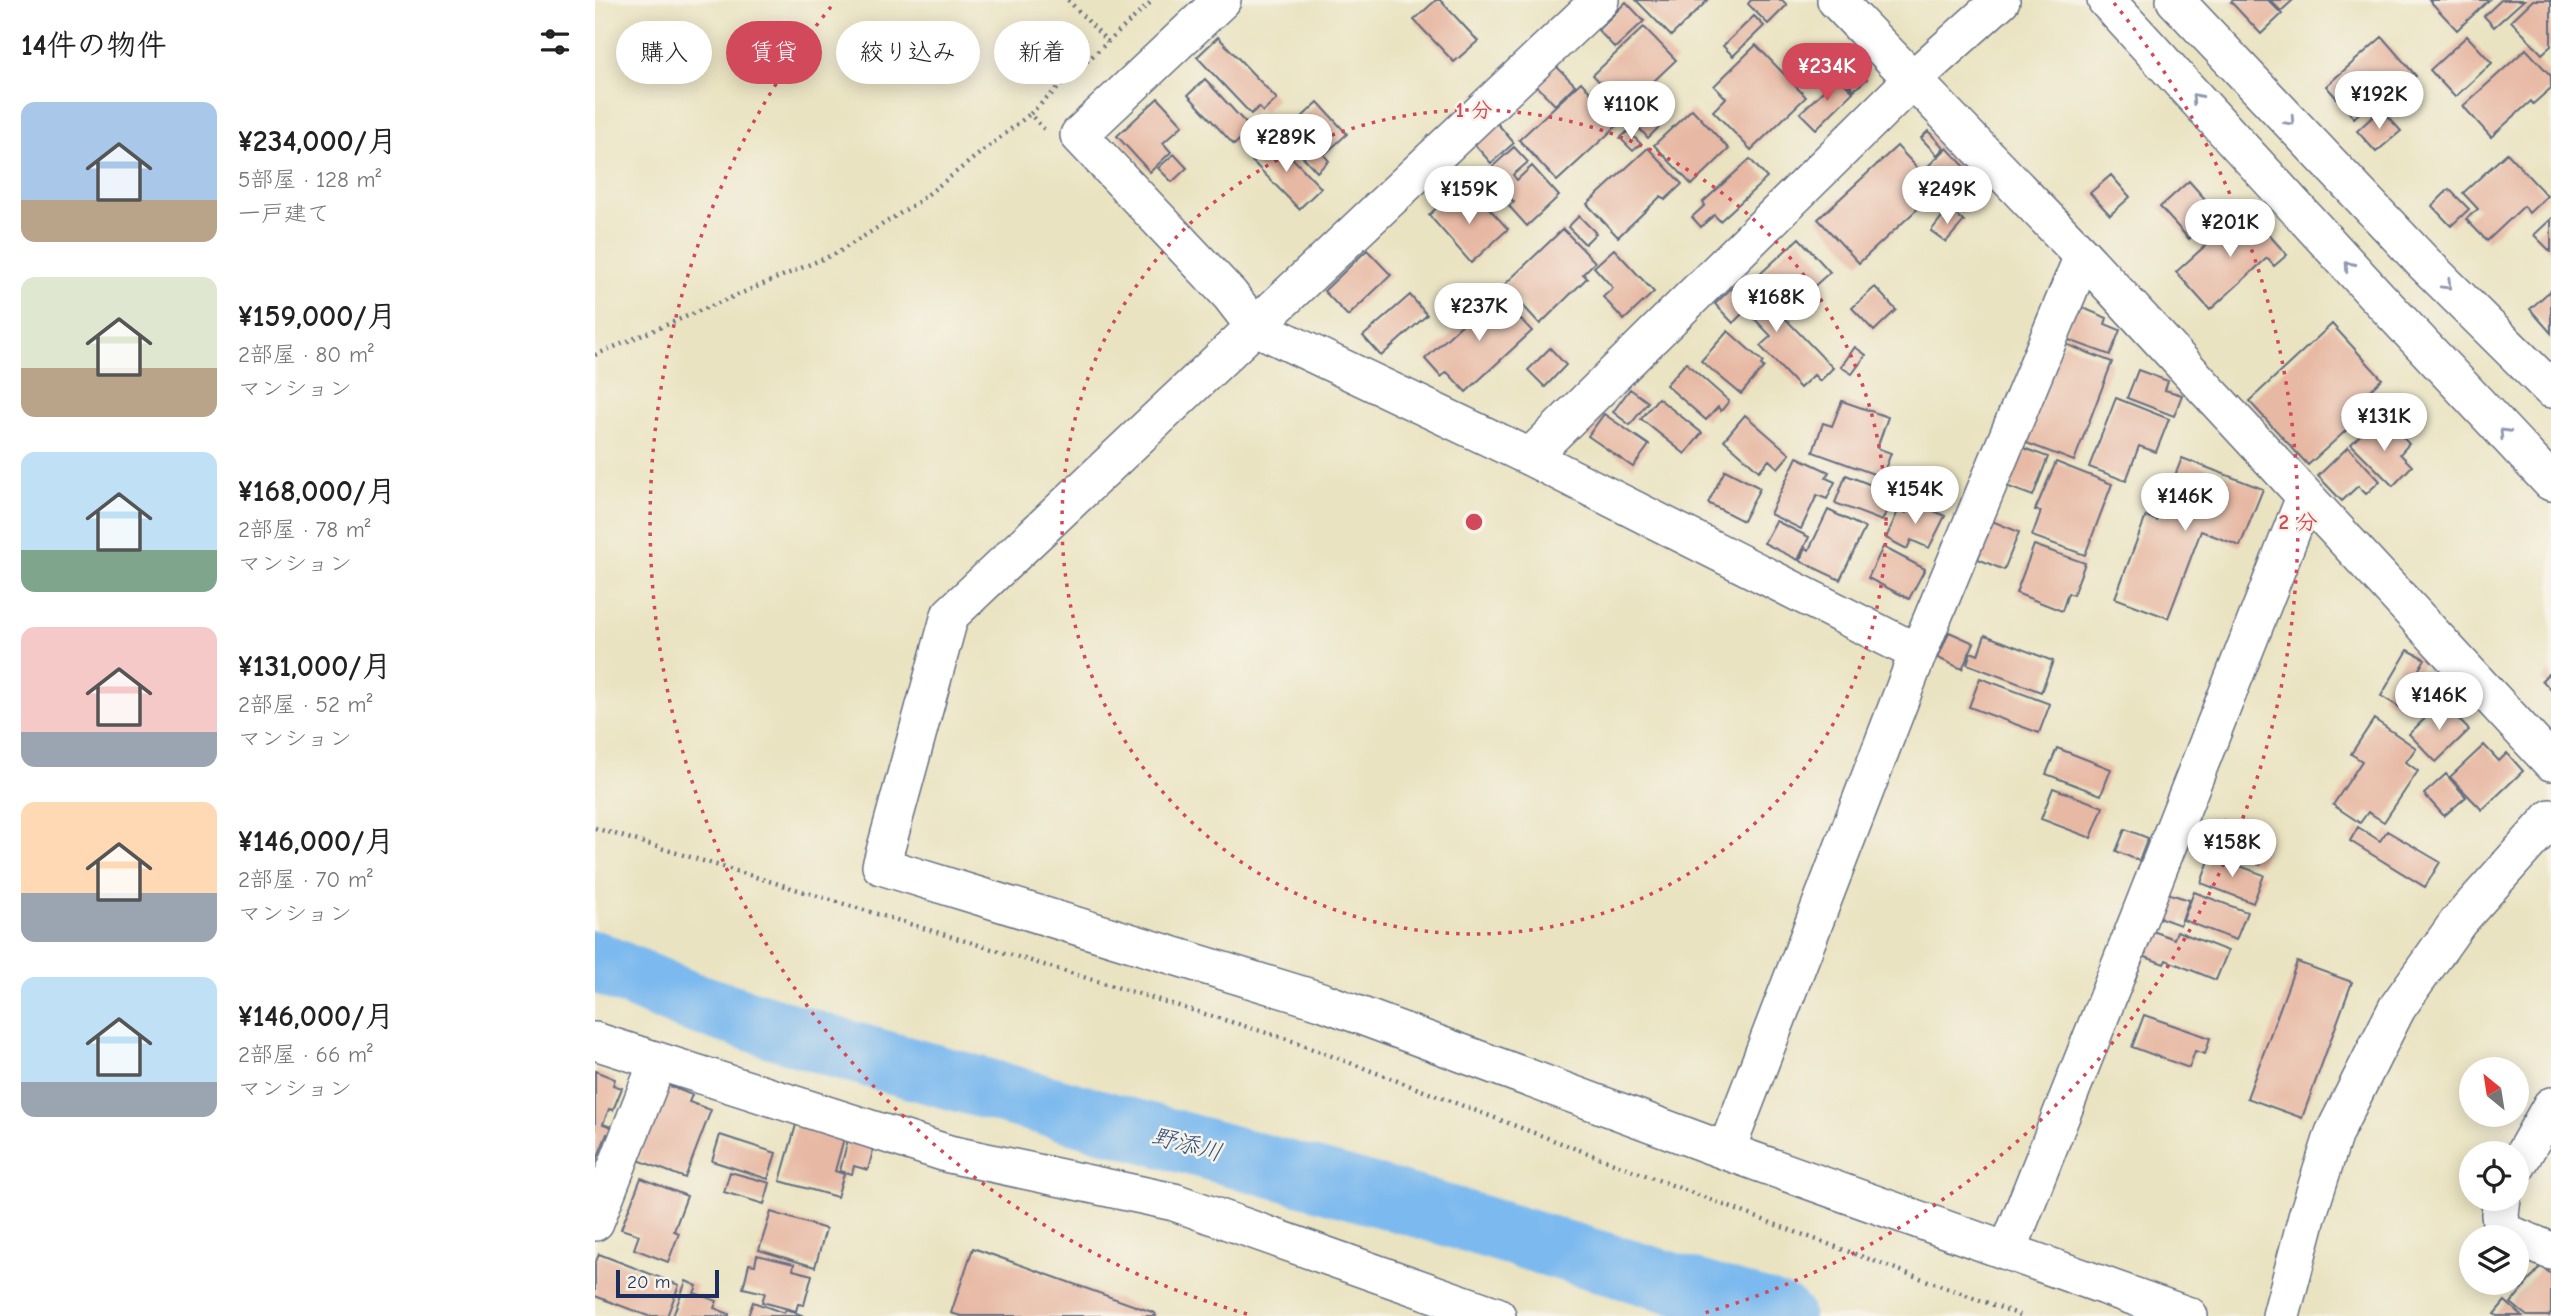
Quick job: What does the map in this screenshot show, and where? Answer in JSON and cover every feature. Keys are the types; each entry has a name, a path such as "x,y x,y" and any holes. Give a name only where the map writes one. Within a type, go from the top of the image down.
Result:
{"street":[{"path":"1221,0 1079,135 1230,295 1254,326 1530,457 1918,653"},
{"path":"1600,0 950,615 881,866 1321,1001 1726,1151 2189,1316"},
{"path":"1836,0 2083,256 2551,762"},
{"path":"1530,457 1913,79 2001,0"},
{"path":"2106,0 2551,482"},
{"path":"2175,0 2423,262 2551,389"},
{"path":"1726,1151 1918,653 2083,256"},
{"path":"2008,1250 2305,497"},
{"path":"2281,1316 2307,1217 2334,1133 2397,1008 2458,922 2551,818"},
{"path":"595,1041 949,1154 1174,1202 1424,1288 1497,1316"},
{"path":"597,1213 658,1061"},
{"path":"2529,1145 2551,1106"},
{"path":"2529,1242 2551,1251"}],"path":[{"path":"1068,0 1108,42"},
{"path":"595,355 839,252 918,202 1030,114"},
{"path":"595,828 1287,1039 2023,1316"}],"building":[{"path":"1436,0 1440,0 1478,41 1454,62 1414,20"},
{"path":"1636,0 1708,0 1671,36"},
{"path":"1751,0 1782,0 1787,5 1768,24 1748,4"},
{"path":"2268,0 2282,14 2261,34 2231,2"},
{"path":"2270,0 2293,0 2281,11"},
{"path":"2429,0 2489,0 2457,30"},
{"path":"2501,0 2524,0 2494,27 2484,16"},
{"path":"2533,0 2551,0 2551,46 2542,54 2511,21"},
{"path":"1626,2 1644,21 1615,48 1598,30"},
{"path":"1754,16 1764,26 1733,56 1723,46"},
{"path":"1644,27 1676,60 1632,102 1619,88 1612,95 1593,75"},
{"path":"2467,36 2492,63 2455,97 2430,70"},
{"path":"1218,37 1277,99 1263,112 1259,107 1251,114 1197,57"},
{"path":"2382,37 2416,76 2373,113 2367,106 2354,118 2326,86"},
{"path":"1756,45 1806,97 1751,150 1713,111 1726,98 1714,86"},
{"path":"2526,49 2551,76 2551,88 2533,104 2531,101 2491,137 2463,106"},
{"path":"1556,66 1575,85 1555,105 1536,85"},
{"path":"1856,67 1867,79 1854,90 1843,78"},
{"path":"1838,77 1853,92 1816,129 1800,113"},
{"path":"1205,79 1251,129 1234,145 1188,95"},
{"path":"1581,82 1619,124 1557,181 1519,140"},
{"path":"1158,98 1183,125 1163,143 1171,152 1150,172 1117,136"},
{"path":"1318,102 1347,134 1324,155 1329,161 1317,172 1283,135"},
{"path":"1643,108 1660,126 1648,138 1631,119"},
{"path":"1692,109 1729,149 1692,185 1654,145"},
{"path":"2381,109 2401,131 2376,152 2357,131"},
{"path":"1497,123 1514,143 1491,163 1474,144"},
{"path":"1628,131 1641,144 1633,151 1620,138"},
{"path":"1928,131 1944,148 1937,155 1921,138"},
{"path":"1274,139 1321,188 1299,209 1252,161"},
{"path":"1897,146 1938,190 1859,263 1818,219"},
{"path":"1514,147 1528,162 1513,175 1517,180 1532,166 1559,196 1527,226 1509,206 1514,202 1502,188 1496,194 1481,177"},
{"path":"1648,148 1682,184 1665,200 1661,196 1618,237 1587,204"},
{"path":"1947,148 1988,191 1964,214 1923,171"},
{"path":"2507,153 2547,196 2529,213 2524,206 2487,241 2466,219 2478,209 2463,193"},
{"path":"1174,154 1187,168 1172,182 1158,168"},
{"path":"1750,159 1767,178 1720,221 1714,215 1701,227 1692,217 1705,205 1703,202"},
{"path":"2111,175 2130,197 2110,215 2090,193"},
{"path":"2189,181 2205,199 2202,202 2215,216 2189,239 2160,207"},
{"path":"2449,189 2469,209 2451,226 2432,206"},
{"path":"1475,193 1508,229 1471,263 1429,215 1447,198 1457,209"},
{"path":"1948,209 1964,221 1946,242 1931,231"},
{"path":"2246,209 2287,255 2274,266 2267,258 2210,310 2176,272"},
{"path":"1579,216 1596,233 1585,244 1568,227"},
{"path":"2551,219 2551,252 2534,235"},
{"path":"1563,229 1595,262 1583,274 1587,278 1540,324 1504,285"},
{"path":"1799,238 1830,272 1789,309 1759,275"},
{"path":"1614,249 1654,292 1624,320 1603,297 1613,288 1594,267"},
{"path":"1367,250 1391,275 1348,316 1324,291"},
{"path":"1744,276 1833,368 1820,381 1814,375 1800,388 1760,346 1771,336 1746,310 1733,323 1715,304"},
{"path":"1875,287 1896,310 1874,331 1852,308"},
{"path":"2551,290 2551,333 2530,309"},
{"path":"1496,293 1532,331 1466,392 1447,372 1441,377 1425,359"},
{"path":"1410,295 1427,315 1381,356 1363,336"},
{"path":"2076,305 2107,318 2105,324 2120,330 2110,355 2063,338"},
{"path":"2332,324 2382,379 2342,417 2350,427 2308,465 2249,401"},
{"path":"1728,331 1763,362 1761,365 1764,367 1741,394 1701,361"},
{"path":"2063,343 2112,362 2074,461 2024,442"},
{"path":"1855,347 1866,355 1852,374 1841,367"},
{"path":"1550,348 1566,365 1545,387 1528,370"},
{"path":"1686,363 1729,401 1721,411 1718,407 1706,420 1666,385"},
{"path":"2138,370 2168,381 2165,390 2182,395 2174,416 2127,398"},
{"path":"1630,389 1648,402 1630,425 1613,412"},
{"path":"1658,398 1702,433 1685,454 1641,419"},
{"path":"2116,398 2169,419 2156,452 2139,446 2126,481 2089,467"},
{"path":"1842,401 1888,417 1877,448 1891,453 1882,477 1813,452 1823,423 1832,426"},
{"path":"1604,414 1649,445 1633,467 1588,436"},
{"path":"1745,415 1790,454 1778,468 1769,460 1759,471 1724,440"},
{"path":"2371,425 2385,440 2395,429 2409,444 2400,454 2412,466 2393,486 2351,444"},
{"path":"2021,447 2048,457 2033,496 2006,486"},
{"path":"2348,447 2380,481 2366,494 2358,486 2342,501 2318,476"},
{"path":"1797,457 1829,472 1826,478 1835,482 1827,499 1817,495 1801,529 1770,514"},
{"path":"2182,458 2263,489 2240,546 2201,531 2168,618 2115,598 2146,516 2157,521"},
{"path":"2056,462 2112,484 2085,555 2032,536 2041,511 2035,510"},
{"path":"1725,470 1760,488 1743,521 1708,503"},
{"path":"1846,475 1894,494 1882,521 1835,503"},
{"path":"1912,501 1945,516 1929,548 1911,540 1907,549 1886,538 1899,509 1906,513"},
{"path":"1828,510 1865,528 1840,580 1800,561 1805,548 1809,550"},
{"path":"1776,521 1809,537 1798,560 1764,543"},
{"path":"1992,521 2019,532 2004,570 1978,559"},
{"path":"2034,545 2085,563 2073,595 2068,593 2062,611 2016,593"},
{"path":"1883,547 1925,569 1909,599 1868,578"},
{"path":"1949,632 1974,643 1962,669 1938,658"},
{"path":"1985,635 2053,661 2041,692 1967,664 1971,652 1978,655"},
{"path":"2408,650 2425,659 2418,671 2431,679 2411,714 2381,696"},
{"path":"2551,671 2551,690 2542,680"},
{"path":"1980,678 2050,704 2039,733 1969,707"},
{"path":"2442,702 2469,730 2436,762 2409,734"},
{"path":"2374,719 2416,748 2406,762 2418,771 2384,822 2368,812 2360,823 2333,805 2362,761 2351,754"},
{"path":"2484,745 2499,761 2507,753 2523,771 2482,810 2450,777"},
{"path":"2057,748 2111,769 2101,795 2046,774"},
{"path":"2446,774 2466,797 2444,816 2424,794"},
{"path":"2053,788 2103,807 2091,838 2041,819"},
{"path":"2223,820 2270,838 2260,865 2213,846"},
{"path":"2358,827 2380,841 2387,831 2440,862 2425,887 2350,841"},
{"path":"2125,829 2148,838 2139,861 2116,851"},
{"path":"2211,855 2264,875 2253,903 2201,883"},
{"path":"2194,892 2247,912 2236,940 2183,920"},
{"path":"2167,893 2189,900 2180,925 2158,917"},
{"path":"2150,930 2174,939 2177,931 2228,951 2216,980 2166,960 2164,964 2140,955"},
{"path":"2297,962 2352,982 2302,1118 2247,1098"},
{"path":"2144,1015 2210,1038 2205,1054 2195,1051 2189,1068 2132,1047"},
{"path":"595,1071 615,1079 613,1085 622,1088 613,1110 609,1109 603,1124 614,1128 611,1135 607,1134 595,1164"},
{"path":"667,1085 692,1095 689,1102 711,1110 685,1178 638,1160"},
{"path":"798,1118 846,1131 835,1171 844,1174 837,1197 780,1181"},
{"path":"851,1128 877,1135 868,1170 854,1166 852,1174 840,1171"},
{"path":"720,1135 776,1153 768,1179 712,1161"},
{"path":"730,1172 770,1183 764,1204 724,1192"},
{"path":"641,1178 687,1196 674,1231 679,1233 668,1262 634,1249 639,1235 621,1229"},
{"path":"771,1212 826,1229 815,1267 759,1250"},
{"path":"973,1248 1155,1313 1156,1316 961,1316 951,1313"},
{"path":"599,1254 679,1285 667,1316 648,1316 595,1296 595,1264"},
{"path":"757,1255 794,1264 793,1270 812,1275 804,1305 798,1304 796,1311 762,1302 765,1293 743,1288 749,1264 755,1265"},
{"path":"2541,1266 2551,1274 2549,1316 2527,1316 2511,1303 2517,1295 2529,1295 2529,1281"},
{"path":"686,1281 697,1286 694,1293 717,1301 714,1308 729,1316 673,1316"},
{"path":"2505,1301 2522,1316 2494,1314"},
{"path":"753,1302 784,1313 786,1309 804,1316 748,1316"}],"waterway":[{"name":"野添川","path":"595,961 685,1000 837,1048 1411,1205 1783,1316"}]}
